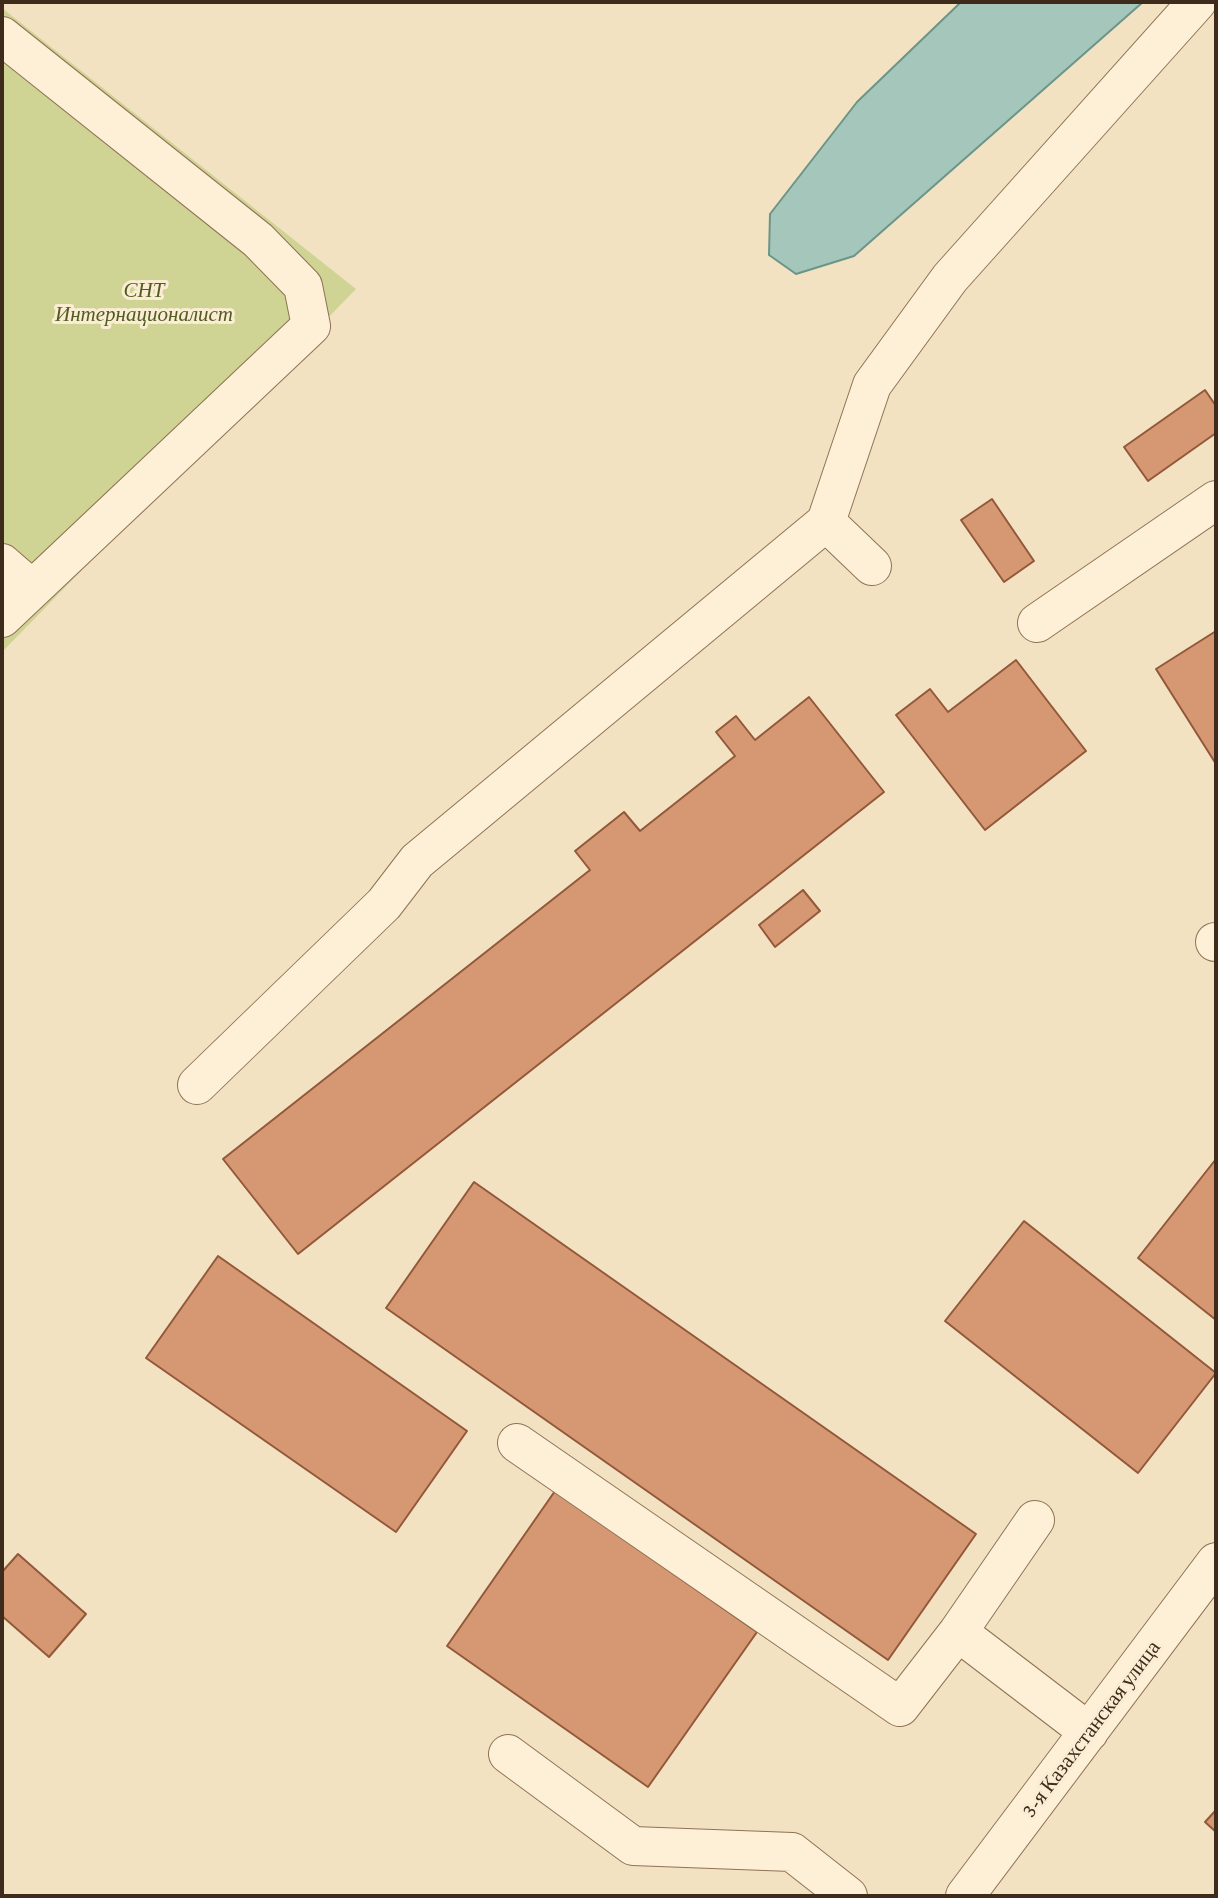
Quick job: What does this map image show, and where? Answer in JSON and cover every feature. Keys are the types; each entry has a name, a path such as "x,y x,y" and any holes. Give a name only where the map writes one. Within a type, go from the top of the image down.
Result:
{"street":[{"path":"197,1084 384,904 417,861 826,522 872,385 950,278 1197,2"},
{"path":"2,36 258,240 303,286 311,326 2,618"},
{"path":"1037,623 1216,500"},
{"path":"826,522 872,566"},
{"path":"2,563 32,589"},
{"path":"517,1443 900,1707 958,1632 1035,1520"},
{"name":"3-я Казахстанская улица","path":"965,1896 1216,1562"},
{"path":"958,1632 1088,1732"},
{"path":"508,1754 634,1846 792,1852 848,1896"}],"green space":[{"name":"СНТ Интернационалист","path":"2,8 356,289 2,652"}],"water":[{"path":"961,2 1143,2 854,256 796,274 769,255 770,214 857,102"}],"building":[{"path":"1205,390 1216,406 1216,433 1148,481 1124,447"},
{"path":"992,499 1034,561 1004,582 961,520"},
{"path":"1216,631 1216,764 1156,669"},
{"path":"1016,660 1086,751 985,830 896,715 930,689 948,712"},
{"path":"809,697 884,792 298,1254 223,1159 590,870 575,851 624,812 640,831 735,756 716,732 736,716 755,740"},
{"path":"803,890 820,911 775,947 759,925"},
{"path":"1216,1159 1216,1320 1138,1258"},
{"path":"474,1182 976,1534 888,1660 386,1308"},
{"path":"1024,1221 1216,1373 1138,1473 945,1321"},
{"path":"218,1256 467,1431 396,1532 146,1358"},
{"path":"555,1491 757,1632 648,1787 447,1646"},
{"path":"18,1554 86,1614 49,1657 2,1616 2,1572"},
{"path":"1216,1810 1216,1832 1205,1822"}]}
